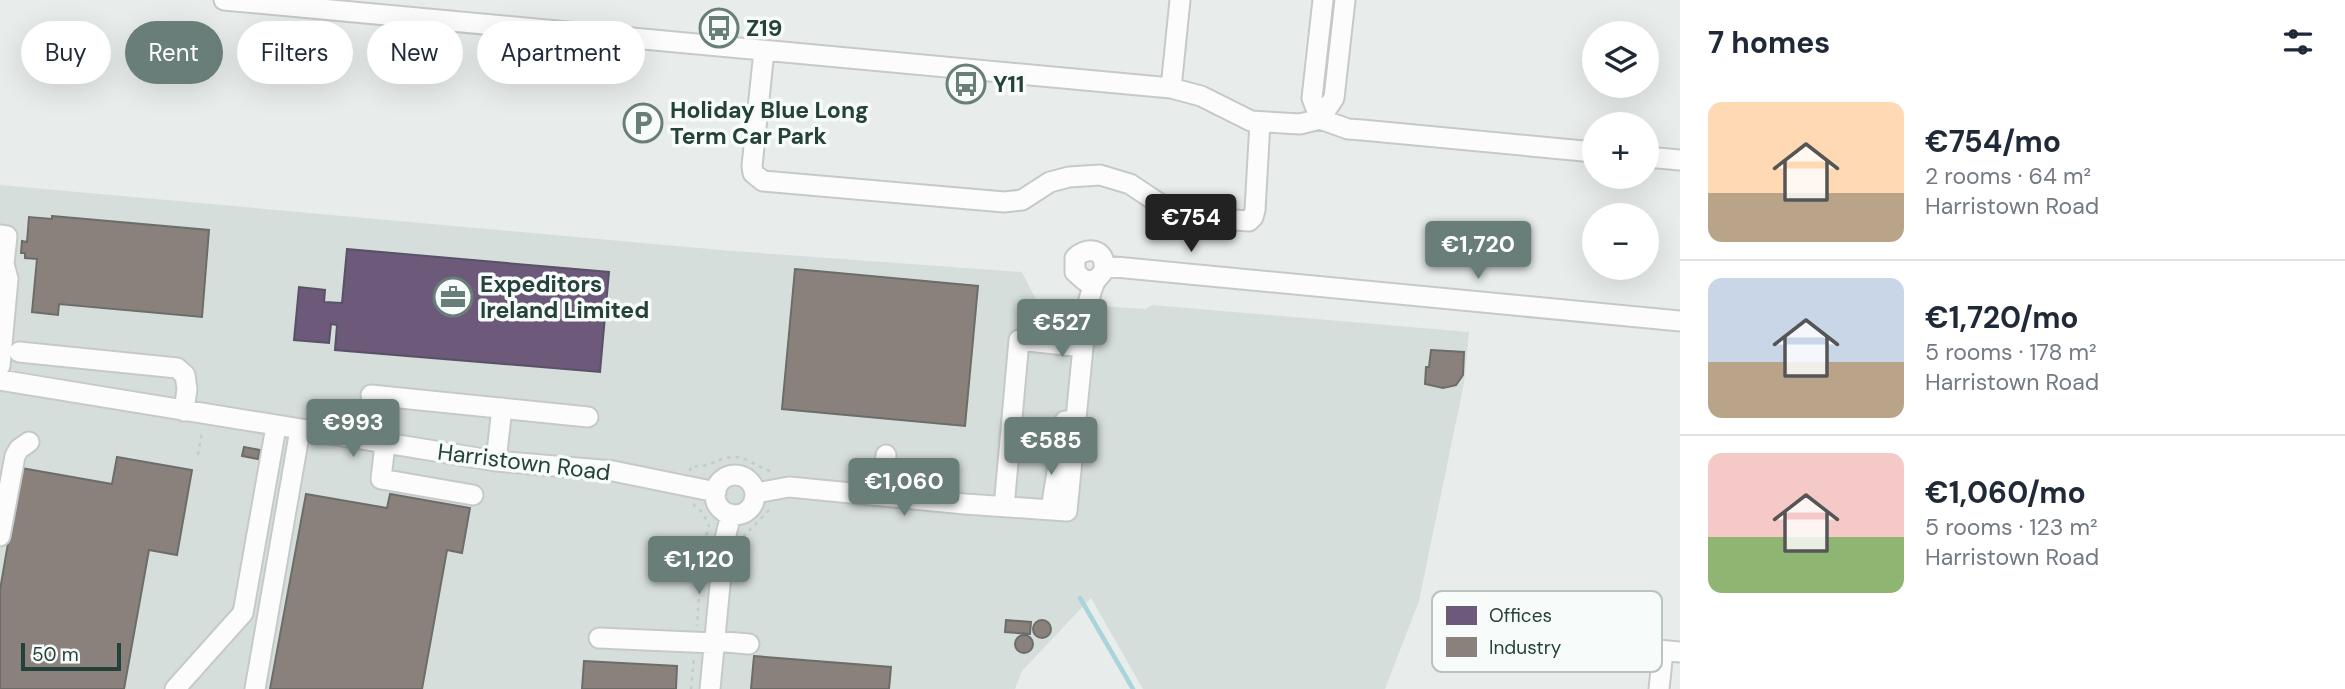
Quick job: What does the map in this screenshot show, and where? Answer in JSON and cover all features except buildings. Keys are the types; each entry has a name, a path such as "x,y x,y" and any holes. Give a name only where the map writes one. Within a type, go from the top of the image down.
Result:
{"street":[{"path":"224,0 1171,88 1201,96 1251,121 1300,124 1320,118 1348,129 1582,151"},
{"path":"1171,88 1180,0"},
{"path":"1320,118 1312,98 1323,0"},
{"path":"1320,118 1334,98 1345,0"},
{"path":"764,51 752,166 753,173 763,181 1004,202 1021,200 1059,179 1100,175 1130,184 1178,216 1249,221 1255,210 1260,122"},
{"path":"1659,158 1680,160"},
{"path":"0,235 7,236 4,264 8,279 0,366"},
{"path":"1094,275 1680,321"},
{"path":"1059,510 1074,346 1094,275"},
{"path":"1059,510 1087,306 1094,275"},
{"path":"1004,507 1019,341 1074,346"},
{"path":"19,352 177,368 185,375 187,388 184,411"},
{"name":"Harristown Road","path":"0,380 496,461 613,471 716,492"},
{"path":"371,395 588,417"},
{"path":"496,461 502,408"},
{"path":"175,689 243,612 276,427"},
{"path":"255,689 300,430"},
{"path":"0,536 15,456 19,449 29,442"},
{"path":"385,444 381,479 473,495"},
{"path":"882,496 886,456"},
{"path":"734,475 748,480 755,499 749,509 731,514 720,507 716,501 716,492 721,480 734,475"},
{"path":"755,493 789,487 1059,510"},
{"path":"710,689 705,642 731,514"},
{"path":"599,638 749,644"},
{"path":"1659,689 1672,651"}],"path":[{"path":"198,455 204,415"},
{"path":"689,474 691,466 708,466 732,457 748,460 764,470 784,473"},
{"path":"690,504 698,508 708,520 709,526 702,550 705,642 691,689"},
{"path":"741,545 745,533 760,522 769,510"}],"shaded area":[{"path":"0,185 732,251 1022,272 1037,302 1145,309 1152,305 1469,332 1464,383 1419,601 1385,689 1143,689 1091,598 1022,671 1015,689 0,689"}],"waterway":[{"path":"1080,598 1133,689"}],"place":[{"name":"Z19","path":"719,28"},
{"name":"Y11","path":"966,84"},
{"name":"Holiday Blue Long Term Car Park","path":"643,123"},
{"name":"Expeditors Ireland Limited","path":"453,297"}]}
